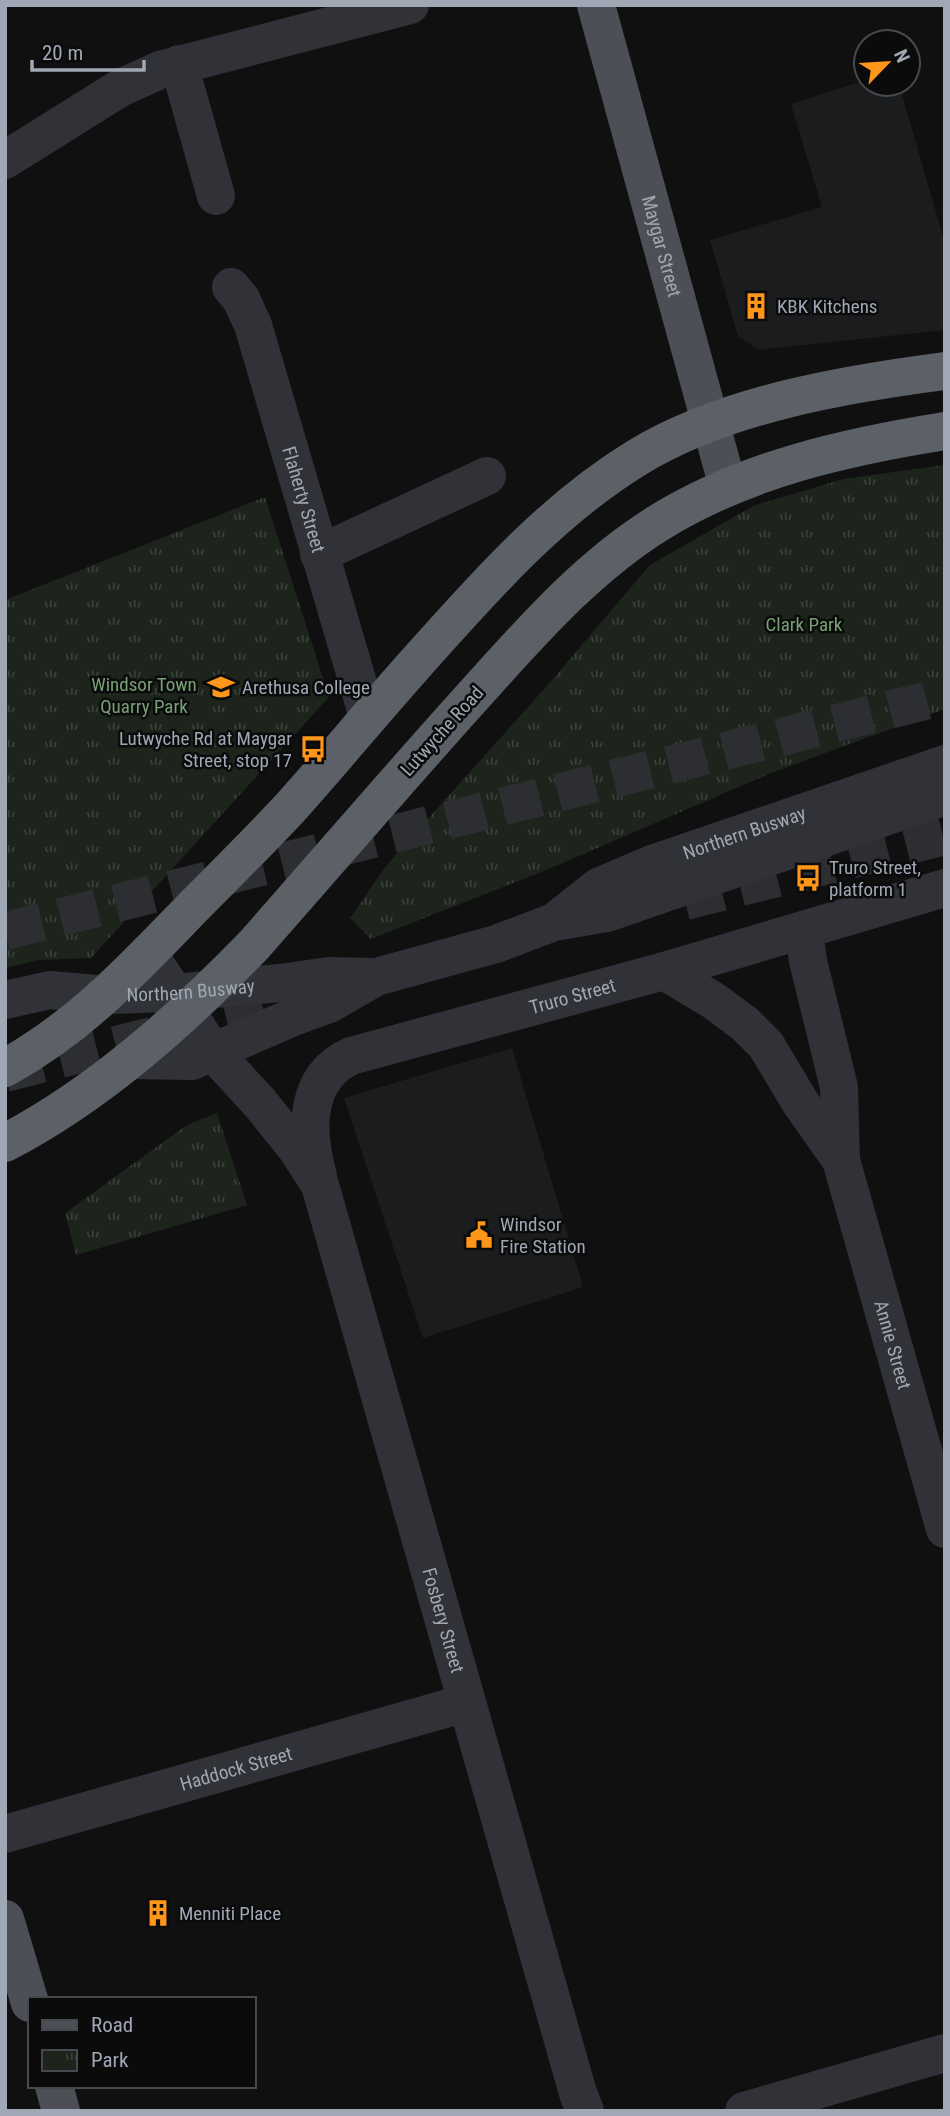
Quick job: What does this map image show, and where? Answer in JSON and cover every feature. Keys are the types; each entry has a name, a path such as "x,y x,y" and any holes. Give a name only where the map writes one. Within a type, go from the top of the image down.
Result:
{"highway":[{"path":"5,1068 65,1031 108,995 289,808 507,564 557,516 638,457 711,423 839,387 945,371"},
{"name":"Lutwyche Road","path":"5,1143 80,1097 130,1060 189,998 254,945 523,641 590,573 626,543 728,487 807,459 883,441 945,431"}],"main road":[{"name":"Maygar Street","path":"597,5 728,487"},
{"path":"5,1919 28,1997"},
{"path":"55,2088 61,2111"}],"street":[{"path":"5,160 120,88 180,64 335,15 410,5"},
{"path":"180,64 216,196"},
{"name":"Flaherty Street","path":"231,288 241,299 253,325 368,717"},
{"path":"319,554 487,476"},
{"name":"Northern Busway","path":"554,922 598,887 628,874 945,764"},
{"name":"Northern Busway","path":"130,1060 192,1061 329,1004 376,977 496,944 554,922 607,913 945,796"},
{"name":"Truro Street","path":"324,1196 313,1155 313,1104 327,1072 337,1063 378,1048 664,971 945,888"},
{"name":"Annie Street","path":"804,931 808,961 839,1087 841,1160 945,1529"},
{"name":"Fosbery Street","path":"148,953 189,998 213,1052 288,1138 310,1167 324,1196 466,1703 585,2111"},
{"name":"Annie Street","path":"664,971 714,1001 745,1024 766,1045 800,1102 841,1160"},
{"name":"Northern Busway","path":"5,1000 50,990 189,998 329,976 376,977"},
{"name":"Haddock Street","path":"5,1835 466,1703"},
{"path":"744,2111 945,2053"}],"shaded area":[{"path":"852,84 852,98 903,98 945,244 945,330 758,350 738,336 710,240 822,207 791,104"},
{"path":"512,1048 583,1287 423,1338 344,1098"}],"green space":[{"name":"Clark Park","path":"945,465 945,709 771,773 551,868 371,939 350,918 386,866 553,679 650,565 753,506 843,479"},
{"name":"Windsor Town Quarry Park","path":"265,497 329,697 91,958 39,960 5,968 5,600"},
{"path":"217,1113 247,1205 76,1255 65,1213 187,1125"}],"tunnel":[{"path":"5,931 945,696"},
{"path":"685,901 945,836"},
{"path":"5,1073 322,993"}],"place":[{"name":"KBK Kitchens","path":"756,306"},
{"name":"Arethusa College","path":"221,687"},
{"name":"Lutwyche Rd at Maygar Street, stop 17","path":"313,749"},
{"name":"Truro Street, platform 1","path":"808,878"},
{"name":"Windsor Fire Station","path":"479,1235"},
{"name":"Menniti Place","path":"158,1913"}]}
